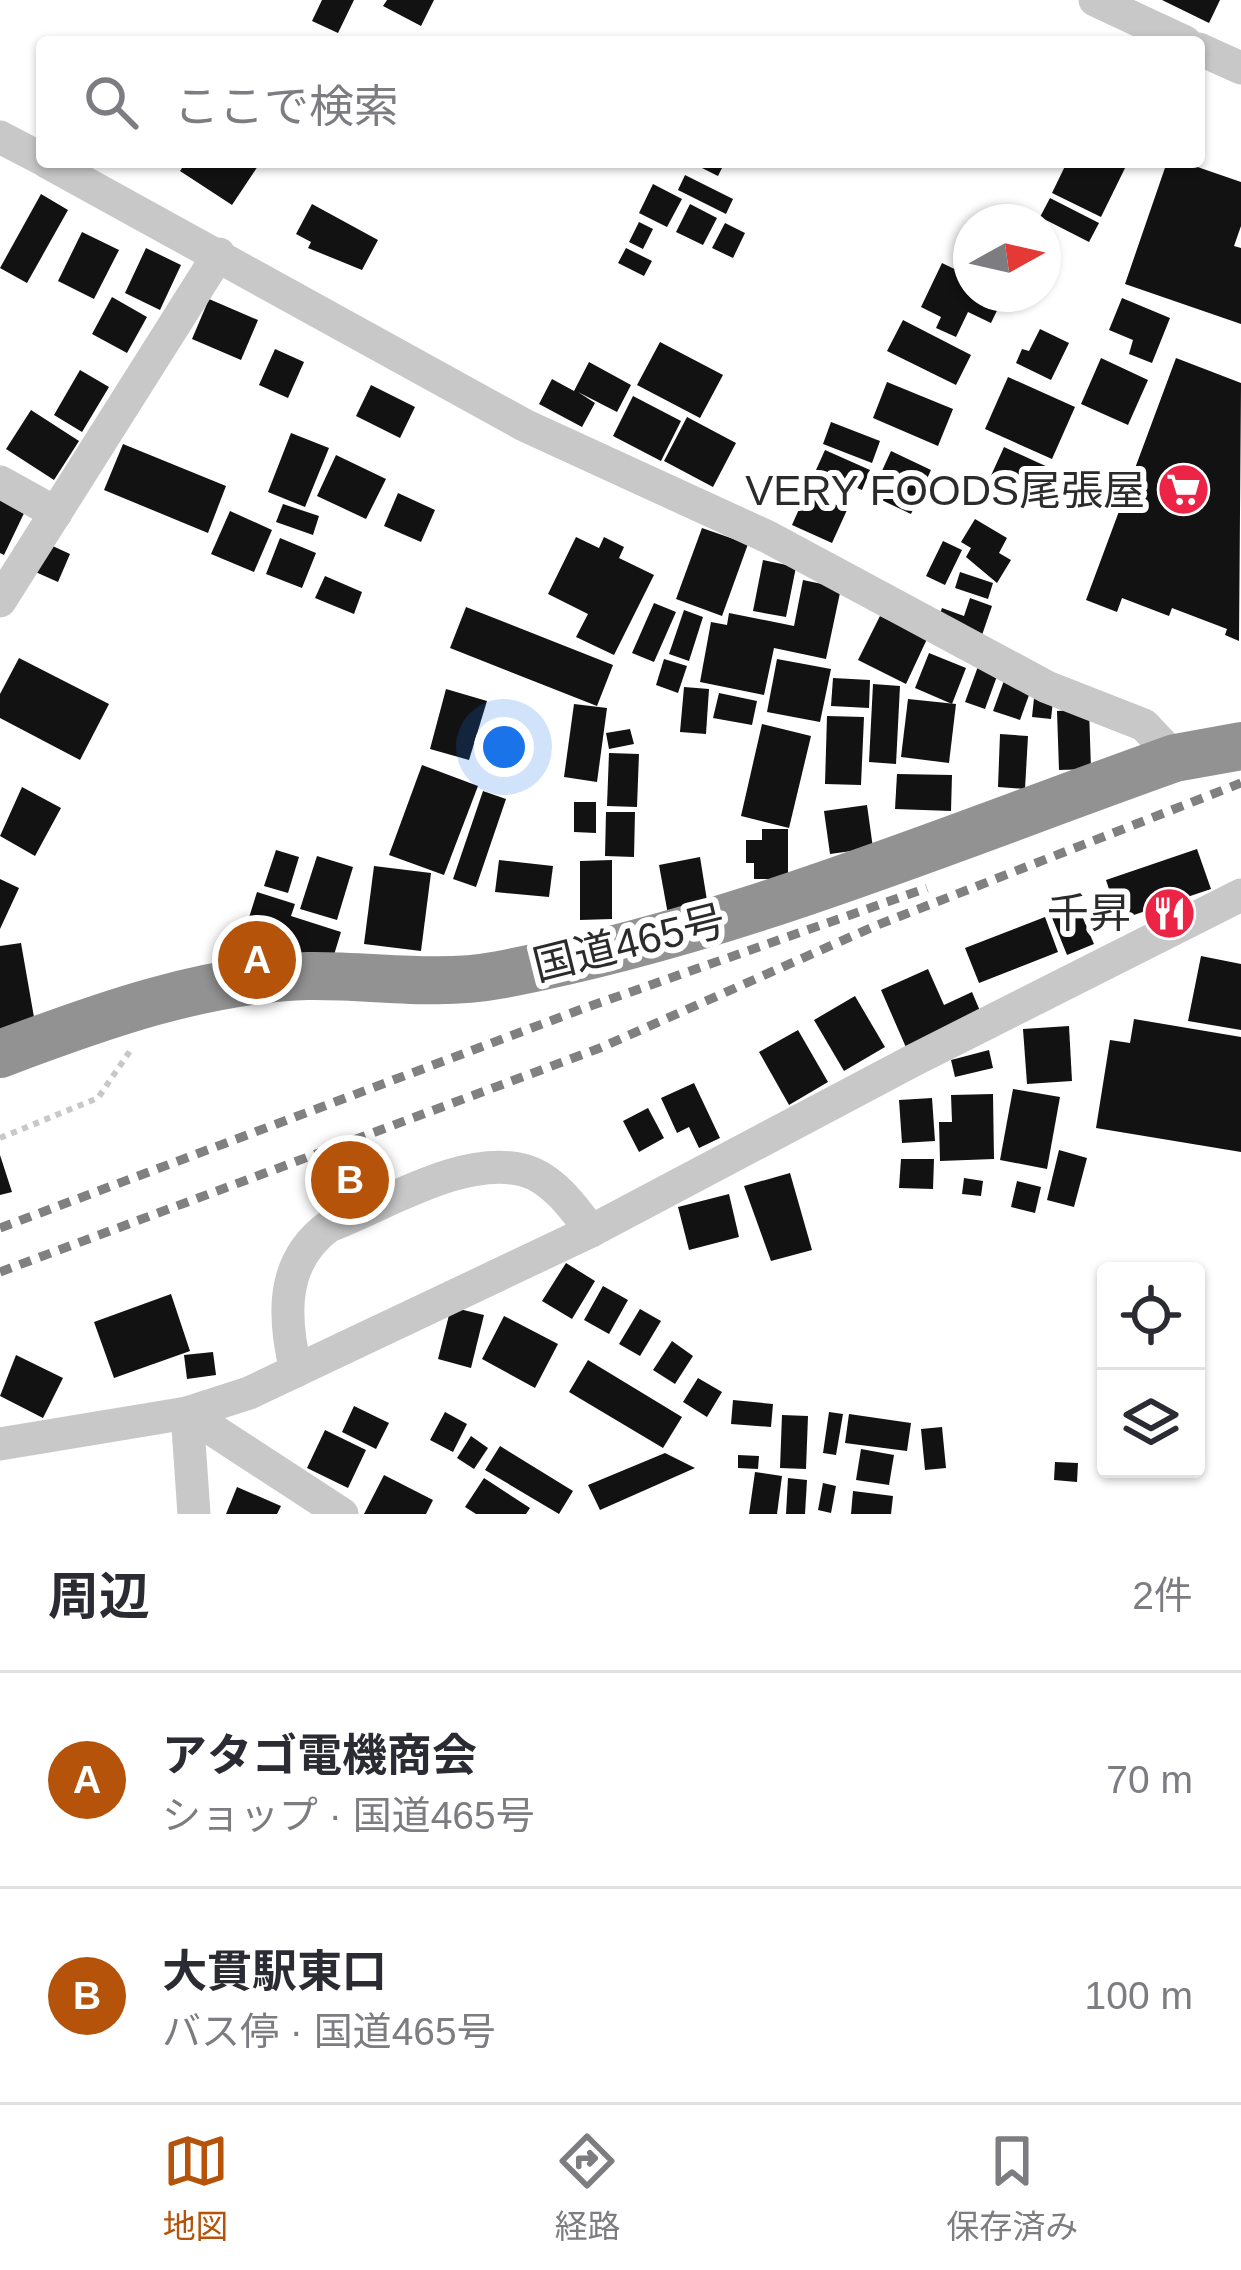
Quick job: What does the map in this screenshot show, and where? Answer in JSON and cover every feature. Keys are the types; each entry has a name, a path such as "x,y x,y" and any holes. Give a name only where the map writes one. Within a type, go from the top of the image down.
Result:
{"highway":[{"name":"国道465号","path":"0,1054 127,1010 240,984 308,976 442,984 718,924 1175,758 1241,746"}],"street":[{"path":"1096,0 1172,36"},
{"path":"1205,52 1241,68"},
{"path":"0,137 36,155"},
{"path":"60,168 524,425 768,536 1047,687 1144,725 1175,758"},
{"path":"0,602 219,254"},
{"path":"0,482 56,513"},
{"path":"0,1444 187,1413 296,1371 592,1231 914,1060 1241,896"},
{"path":"296,1371 286,1300 294,1271 312,1239 329,1226 466,1172 492,1167 526,1171 546,1182 592,1231"},
{"path":"187,1413 194,1514"},
{"path":"187,1413 342,1514"}],"path":[{"path":"0,1138 98,1098 133,1046 136,1027"}],"building":[{"path":"322,0 354,0 338,33 312,21"},
{"path":"387,0 434,0 421,26 383,6"},
{"path":"1162,0 1220,0 1209,23"},
{"path":"182,168 257,168 232,205 180,171"},
{"path":"1064,168 1125,168 1101,217 1052,193"},
{"path":"1165,168 1200,168 1241,182 1241,226 1234,246 1241,248 1241,324 1125,284"},
{"path":"685,175 733,199 726,214 678,190"},
{"path":"653,184 682,199 667,227 639,213"},
{"path":"41,194 68,210 27,283 0,268"},
{"path":"1050,198 1099,223 1089,242 1061,228 1061,204 1047,204"},
{"path":"312,204 378,240 362,270 308,248 311,242 296,234"},
{"path":"690,204 717,218 703,245 676,232"},
{"path":"639,222 653,229 643,249 629,242"},
{"path":"725,223 745,233 733,258 712,248"},
{"path":"82,232 119,250 94,299 58,281"},
{"path":"146,248 181,265 160,310 125,293"},
{"path":"626,248 652,261 644,276 618,263"},
{"path":"942,263 953,268 953,312 968,312 956,337 936,328 941,317 921,307"},
{"path":"112,297 147,317 127,353 92,334"},
{"path":"1122,298 1170,318 1152,363 1129,354 1133,340 1109,330"},
{"path":"209,299 258,320 241,360 192,339"},
{"path":"968,312 996,312 991,323"},
{"path":"903,320 971,355 956,385 887,351"},
{"path":"1040,329 1069,343 1051,380 1016,363 1022,349 1029,351"},
{"path":"660,342 723,375 700,418 637,385"},
{"path":"275,349 304,362 288,398 259,385"},
{"path":"1101,358 1148,380 1128,425 1081,404"},
{"name":"VERY FOODS尾張屋","path":"1176,358 1241,383 1239,641 1225,635 1227,629 1172,608 1169,616 1122,598 1117,612 1086,600"},
{"path":"589,362 631,385 617,412 578,392 595,403 582,427 539,404 552,379 574,391"},
{"path":"80,370 109,387 82,432 54,415"},
{"path":"1008,377 1075,407 1052,459 985,429"},
{"path":"887,382 953,409 938,446 873,418"},
{"path":"371,385 415,407 400,438 356,416"},
{"path":"633,396 681,421 661,461 613,436"},
{"path":"31,410 79,441 54,480 6,449"},
{"path":"687,417 736,443 713,487 664,461"},
{"path":"831,422 880,441 872,463 823,444"},
{"path":"291,433 329,448 305,507 268,492"},
{"path":"123,444 226,486 208,533 104,490"},
{"path":"1004,447 1050,468 1034,500 989,480"},
{"path":"825,450 870,470 862,490 816,470"},
{"path":"891,451 931,470 911,514 871,495"},
{"path":"336,455 386,479 366,519 317,496"},
{"path":"807,491 847,510 832,543 792,525"},
{"path":"398,493 435,510 421,542 384,526"},
{"path":"0,494 27,507 4,555 0,553"},
{"path":"283,504 319,516 313,535 276,522"},
{"path":"230,511 272,530 254,572 211,554"},
{"path":"975,519 1007,538 999,553 1011,560 997,583 966,557 971,548 961,542"},
{"path":"702,528 748,544 722,616 676,599"},
{"path":"576,537 599,548 604,537 624,547 619,558 654,575 614,655 576,637 588,614 548,594"},
{"path":"280,538 316,553 302,588 266,574"},
{"path":"943,541 962,550 945,585 926,576"},
{"path":"44,542 70,554 58,582 31,570"},
{"path":"763,560 796,567 786,617 753,611"},
{"path":"960,572 993,583 988,599 955,588"},
{"path":"325,576 362,592 354,614 315,598"},
{"path":"803,580 841,588 826,659 774,648 764,695 700,682 711,622 727,625 729,613 794,626"},
{"path":"970,598 992,606 981,638 937,622 942,608 964,616"},
{"path":"654,603 676,612 654,662 632,653"},
{"path":"466,607 613,665 597,706 450,648"},
{"path":"684,610 703,617 689,661 669,654"},
{"path":"880,616 927,639 906,684 858,660"},
{"path":"929,653 966,668 952,704 915,688"},
{"path":"19,658 109,704 80,760 0,718 0,694"},
{"path":"664,659 687,666 678,693 656,685"},
{"path":"777,659 831,669 820,722 767,712"},
{"path":"980,661 1000,668 985,709 965,702"},
{"path":"1006,675 1033,684 1020,720 993,711"},
{"path":"833,678 870,680 869,708 831,706"},
{"path":"873,684 900,686 896,764 869,762"},
{"path":"684,687 709,689 706,734 680,732"},
{"path":"446,689 487,701 469,760 430,749"},
{"path":"719,693 757,701 752,725 713,718"},
{"path":"1034,698 1053,701 1051,719 1032,717"},
{"path":"908,699 956,704 949,763 901,757"},
{"path":"574,704 607,708 597,782 564,777"},
{"path":"1089,709 1091,769 1059,770 1057,711"},
{"path":"827,716 864,717 861,785 825,784"},
{"path":"762,724 811,736 789,828 741,816"},
{"path":"630,729 634,744 609,749 606,733"},
{"path":"1000,734 1028,736 1025,789 998,787"},
{"path":"609,753 639,754 637,807 607,806"},
{"path":"422,765 478,786 444,875 389,855"},
{"path":"897,774 952,775 951,811 895,809"},
{"path":"22,787 61,808 35,856 0,836"},
{"path":"483,791 506,799 476,887 453,879"},
{"path":"574,802 596,802 596,833 574,832"},
{"path":"867,805 873,848 830,854 824,811"},
{"path":"606,812 635,812 634,857 605,856"},
{"path":"762,829 788,829 788,879 754,879 754,863 746,863 746,840 762,840"},
{"path":"1197,849 1211,889 1119,920 1106,880"},
{"path":"276,850 299,857 288,893 264,886"},
{"path":"317,856 353,867 337,920 300,909"},
{"path":"700,857 709,913 669,920 659,865"},
{"path":"499,860 553,866 549,897 495,892"},
{"path":"612,860 612,919 580,920 580,861"},
{"path":"374,866 431,873 421,951 364,944"},
{"path":"0,879 19,888 0,929"},
{"path":"257,892 295,904 291,916 341,932 330,968 242,940"},
{"path":"1077,904 1094,944 1067,955 1051,915"},
{"path":"1045,917 1058,952 979,983 965,948"},
{"path":"21,943 35,1023 0,1029 0,946"},
{"path":"1201,956 1241,964 1241,1030 1188,1021"},
{"path":"928,969 944,1005 972,992 983,1018 908,1052 881,990"},
{"path":"855,996 885,1047 844,1071 814,1020"},
{"path":"1134,1019 1241,1037 1241,1152 1096,1128 1110,1040 1130,1043"},
{"path":"1069,1026 1072,1081 1027,1084 1023,1029"},
{"path":"798,1030 828,1082 789,1105 759,1052"},
{"path":"989,1050 993,1068 955,1077 951,1060"},
{"path":"694,1083 720,1138 699,1148 689,1127 677,1133 661,1098"},
{"path":"1013,1089 1060,1097 1047,1169 1000,1160"},
{"path":"993,1094 994,1159 940,1161 939,1122 952,1122 951,1095"},
{"path":"932,1098 935,1141 902,1143 899,1100"},
{"path":"648,1108 664,1138 639,1152 623,1121"},
{"path":"1059,1150 1087,1158 1074,1207 1047,1200"},
{"path":"0,1155 12,1192 0,1195"},
{"path":"901,1159 934,1159 933,1189 899,1188"},
{"path":"790,1173 812,1250 771,1261 744,1186"},
{"path":"964,1178 983,1181 981,1196 962,1194"},
{"path":"1017,1181 1041,1187 1035,1213 1011,1207"},
{"path":"729,1194 739,1237 689,1250 678,1207"},
{"path":"566,1263 595,1281 572,1319 542,1301"},
{"path":"603,1286 628,1300 609,1334 584,1320"},
{"path":"171,1294 190,1351 114,1378 94,1322"},
{"path":"451,1307 484,1315 471,1368 438,1359"},
{"path":"640,1309 661,1321 640,1356 619,1344"},
{"path":"504,1316 558,1344 535,1388 482,1359"},
{"path":"672,1341 693,1356 675,1384 653,1370"},
{"path":"213,1352 216,1375 187,1379 184,1355"},
{"path":"16,1355 63,1378 43,1418 0,1396"},
{"path":"588,1360 682,1417 663,1448 569,1392"},
{"path":"698,1378 722,1392 707,1417 683,1402"},
{"path":"733,1400 773,1404 771,1427 731,1424"},
{"path":"354,1406 389,1423 376,1449 342,1432"},
{"path":"445,1412 467,1424 453,1452 430,1440"},
{"path":"829,1412 843,1414 836,1455 823,1453"},
{"path":"849,1414 911,1423 907,1451 845,1443"},
{"path":"782,1415 808,1416 806,1469 780,1468"},
{"path":"942,1427 946,1468 925,1470 921,1429"},
{"path":"325,1430 366,1450 348,1488 307,1468"},
{"path":"471,1436 488,1448 474,1469 457,1458"},
{"path":"500,1446 573,1491 559,1514 485,1470"},
{"path":"861,1449 894,1455 889,1485 856,1480"},
{"path":"665,1453 695,1468 600,1510 588,1485"},
{"path":"738,1455 759,1456 758,1469 738,1468"},
{"path":"1055,1462 1078,1463 1077,1482 1054,1480"},
{"path":"755,1472 782,1476 777,1514 749,1514"},
{"path":"384,1475 433,1500 426,1514 364,1514"},
{"path":"484,1478 530,1508 526,1514 476,1514 465,1507"},
{"path":"788,1478 807,1480 805,1514 786,1514"},
{"path":"823,1483 836,1486 831,1513 818,1510"},
{"path":"237,1487 281,1506 277,1514 226,1514"},
{"path":"853,1491 893,1496 891,1514 851,1514"}],"railway":[{"path":"0,1272 600,1048 875,926 1241,783"},
{"path":"0,1228 582,1009 927,888"}],"place":[{"name":"VERY FOODS尾張屋","path":"1184,490"},
{"name":"千昇","path":"1170,913"},
{"name":"アタゴ電機商会","path":"257,960"},
{"name":"大貫駅東口","path":"350,1180"}]}
